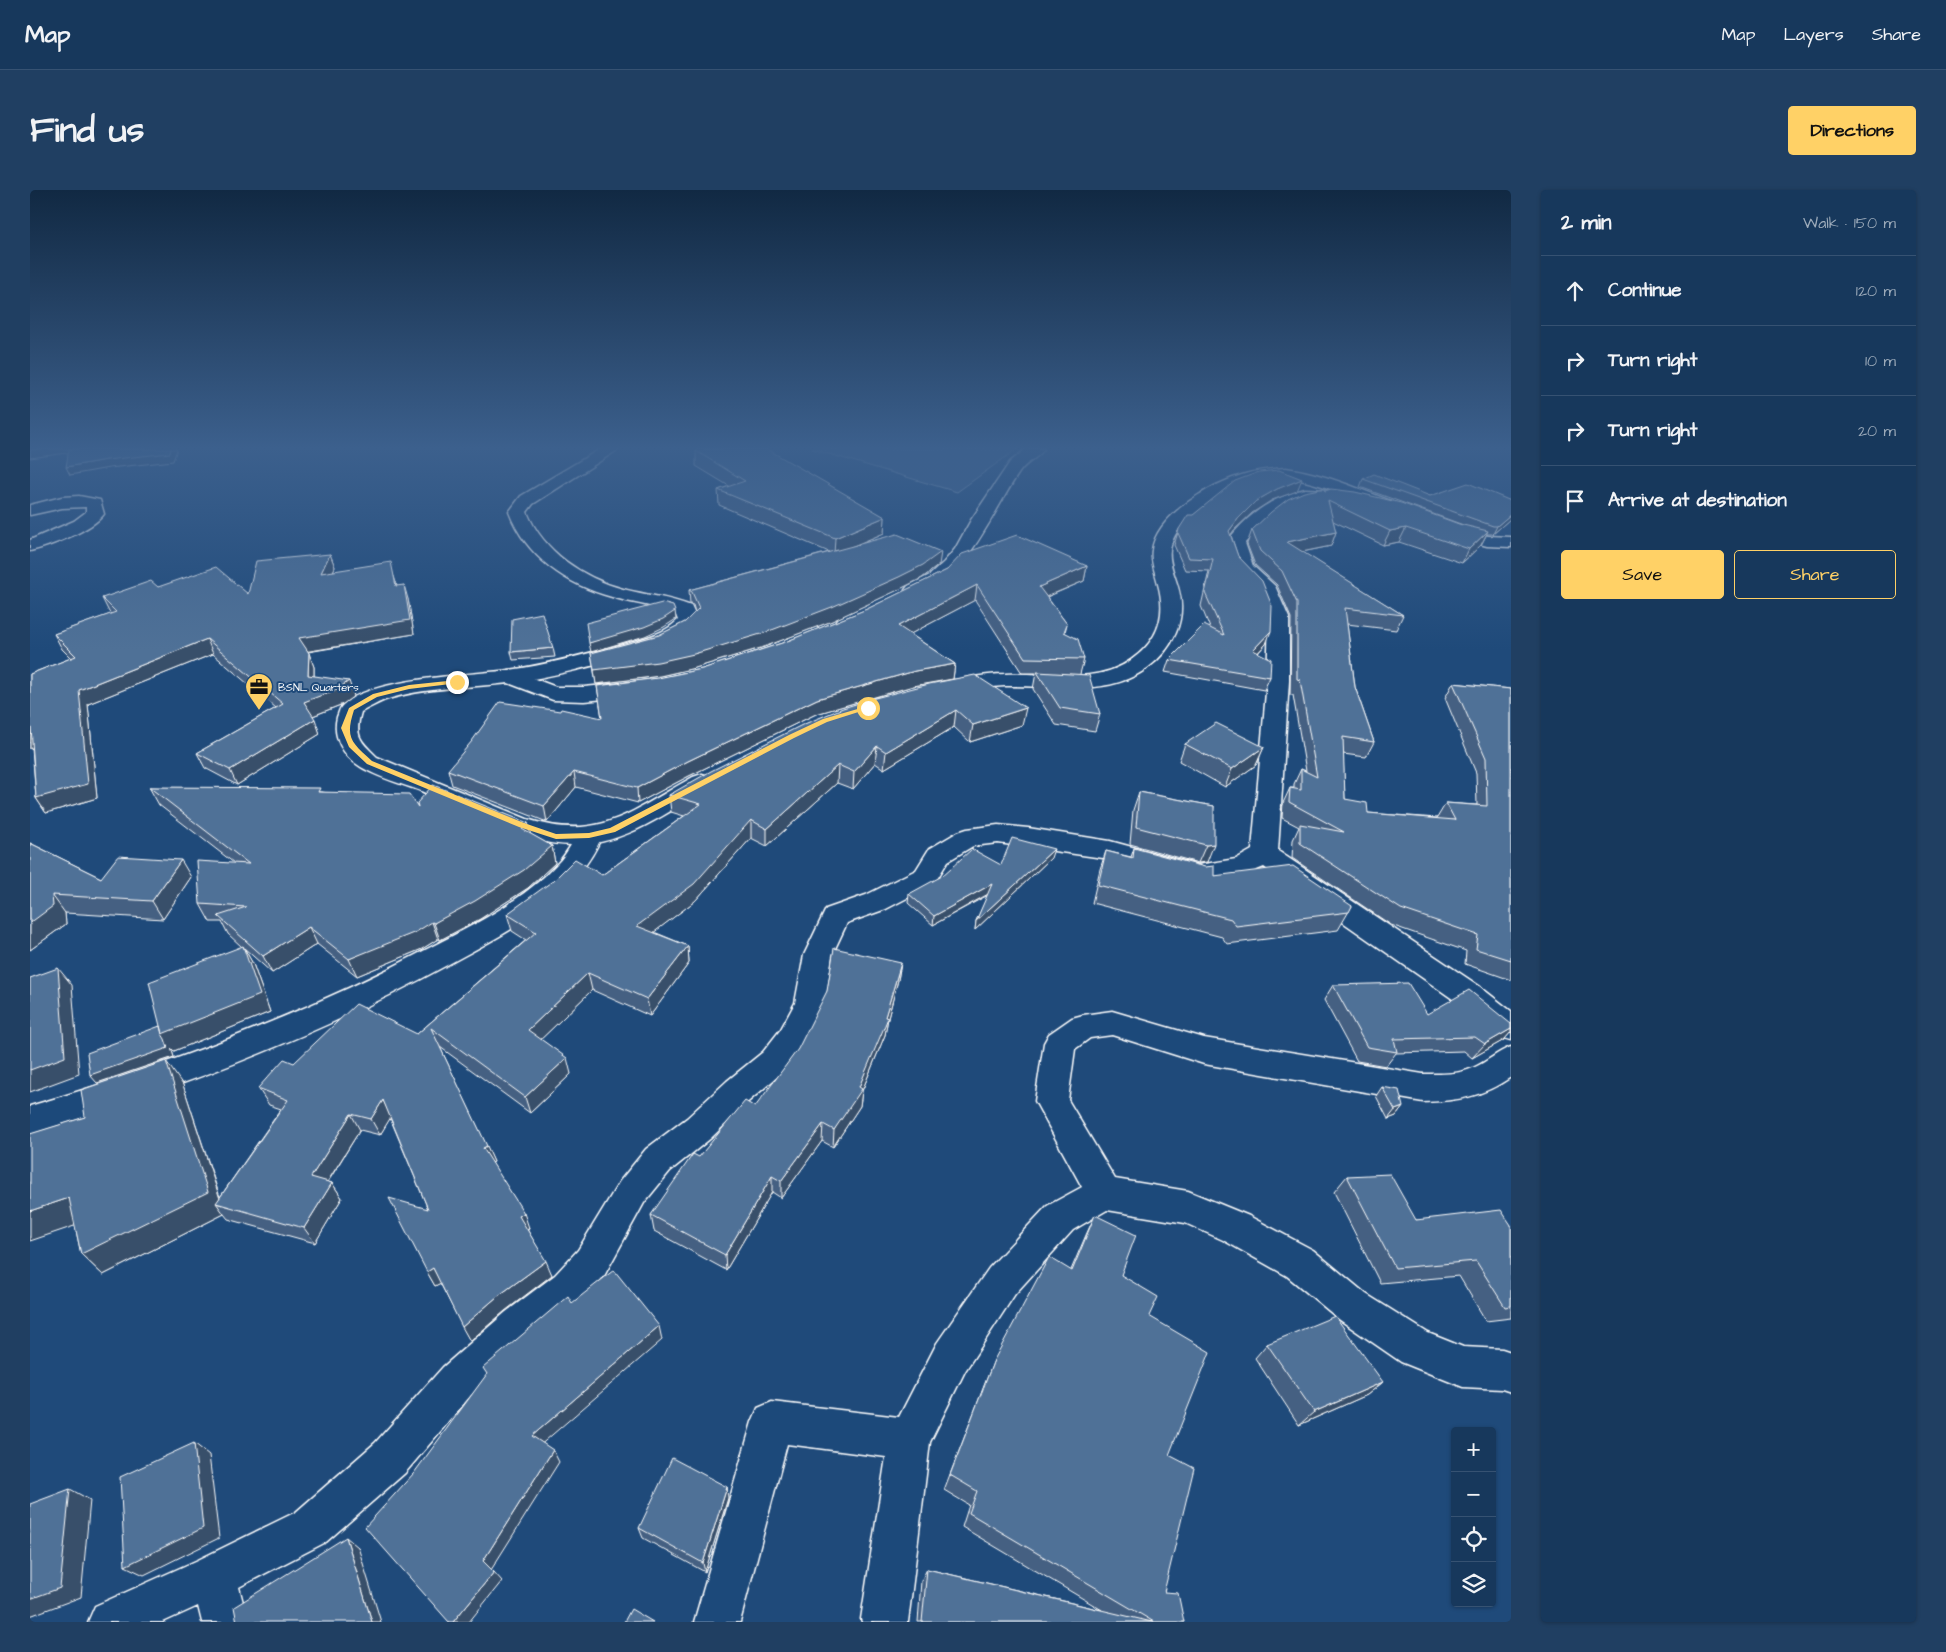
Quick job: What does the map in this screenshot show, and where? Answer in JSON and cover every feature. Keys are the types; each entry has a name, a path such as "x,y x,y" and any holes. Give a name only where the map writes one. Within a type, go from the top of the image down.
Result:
{"street":[{"path":"30,546 80,525 93,516"},
{"path":"519,516 521,523 534,542 556,562 579,576 611,591 670,603 684,610 688,621 680,630 661,640 585,661 511,676 409,687 375,696 351,709 345,728 351,746 369,762 521,825 556,836 589,836 612,830 716,775"},
{"path":"895,600 937,579 951,566 963,551 983,516"},
{"path":"930,692 1004,680 1074,683 1104,681 1125,672 1142,661 1156,650 1165,636 1172,605 1161,551 1173,525 1182,516"},
{"path":"1263,516 1250,525 1236,542 1244,568 1268,590 1279,618 1278,681 1265,855"},
{"path":"1432,523 1487,541 1511,542"},
{"path":"511,676 553,693 622,692 651,687"},
{"path":"112,1622 214,1576 311,1527 390,1458 457,1381 520,1326 568,1288 591,1263 632,1192 658,1160 699,1128 738,1091 774,1061 792,1038 810,1003 818,955 836,916 876,902 925,877 938,856 967,838 998,834 1028,837 1110,850 1198,874 1242,867 1265,855"},
{"path":"30,1120 181,1073 292,1027 413,971 508,917 551,886 580,855 589,836"},
{"path":"1265,855 1468,994 1511,1028"},
{"path":"1104,1193 1051,1101 1060,1043 1083,1027 1112,1023 1204,1051 1423,1088 1456,1087 1486,1077 1511,1060"},
{"path":"886,1622 884,1619 910,1439 951,1357 1002,1282 1060,1218 1104,1193 1188,1207 1220,1221 1300,1263 1353,1307 1415,1348 1463,1366 1502,1369 1511,1372"},
{"path":"718,1622 772,1422 910,1439"},
{"path":"214,1576 225,1622"}],"building":[{"path":"781,516 885,517 835,538"},
{"path":"1187,516 1241,516 1229,531 1238,556 1262,581 1272,606 1271,631 1253,650 1271,659 1270,677 1169,660 1204,625 1224,635 1205,593 1213,559 1189,558 1178,533"},
{"path":"1267,516 1332,516 1336,532 1287,542 1403,615 1345,608 1355,687 1374,742 1343,737 1345,799 1367,803 1368,813 1455,820 1446,803 1487,806 1486,758 1453,683 1511,689 1511,960 1476,949 1478,935 1401,909 1300,843 1300,824 1344,832 1289,802 1290,788 1301,790 1301,769 1317,777 1300,680 1297,679 1297,603 1282,571 1260,551 1252,530"},
{"path":"1359,516 1436,516 1488,531 1469,549 1406,528 1390,531"},
{"path":"1465,516 1509,516 1497,526"},
{"path":"897,534 941,552 923,565 899,577 832,607 764,633 694,654 658,662 594,670 591,653 659,635 685,622 699,608 692,592 689,590"},
{"path":"1017,535 1087,566 1039,587 1067,624 1064,632 1078,639 1084,659 1025,658 977,585 898,626 955,664 915,671 817,699 688,761 637,788 574,772 544,806 448,770 500,702 560,711 561,709 602,718 597,686 658,678 702,669 785,642 867,609 947,570 962,554"},
{"path":"330,554 321,573 391,562 396,586 404,585 410,620 299,638 309,653 308,675 349,681 338,689 304,702 315,719 230,770 197,753 283,704 207,639 79,690 88,784 36,798 30,728 30,674 76,656 54,634 116,612 102,598 151,581 158,587 216,567 248,594 256,561"},
{"path":"662,603 673,606 675,611 663,619 644,627 589,643 586,623"},
{"path":"542,613 553,648 511,652 512,619"},
{"path":"1037,672 1089,675 1100,714 1060,708"},
{"path":"975,675 1026,708 973,725 956,710 886,752 877,746 854,772 838,765 767,829 751,820 694,884 637,926 688,946 647,999 588,973 528,1030 567,1058 525,1097 431,1028 487,1146 483,1148 524,1213 519,1216 546,1261 498,1296 462,1327 433,1268 427,1272 389,1198 428,1209 383,1100 371,1119 351,1114 311,1177 332,1183 304,1228 216,1203 288,1100 258,1088 284,1059 294,1063 356,1004 417,1034 536,932 507,914 554,880 575,859 602,875 701,804 669,795 711,771 802,725 843,708 929,684"},
{"path":"1216,723 1264,747 1232,769 1185,744"},
{"path":"433,785 528,823 522,829 552,846 524,870 475,901 416,932 349,959 309,927 263,956 218,916 246,907 200,904 197,861 249,864 149,787 320,788 318,792 409,794 418,807 417,803"},
{"path":"1139,792 1214,806 1214,844 1206,845 1136,827"},
{"path":"1012,838 1054,849 976,921 992,884 934,916 909,894 942,876 972,849 1001,865"},
{"path":"30,843 101,878 118,856 181,860 152,901 52,895 53,906 30,923"},
{"path":"1134,848 1205,867 1214,866 1214,876 1293,866 1352,906 1349,912 1236,926 1231,919 1098,885 1106,851 1133,858"},
{"path":"243,946 260,995 162,1034 149,982"},
{"path":"834,948 901,963 885,1017 888,1018 859,1087 862,1089 834,1130 823,1124 781,1181 772,1176 725,1255 651,1215 693,1154 699,1157 745,1101 755,1107 798,1049 827,991"},
{"path":"58,968 65,1057 30,1070 30,978"},
{"path":"1408,983 1427,1014 1469,990 1511,1024 1511,1029 1485,1044 1475,1037 1394,1039 1397,1052 1367,1047 1333,985"},
{"path":"160,1026 168,1048 90,1075 87,1053"},
{"path":"166,1061 208,1192 81,1254 69,1198 30,1211 30,1134 85,1117 81,1090"},
{"path":"1382,1087 1399,1090 1403,1107 1395,1110"},
{"path":"1390,1174 1416,1220 1501,1210 1511,1225 1511,1306 1505,1307 1476,1261 1395,1268 1347,1176"},
{"path":"1095,1215 1136,1235 1121,1275 1158,1297 1149,1316 1210,1352 1169,1455 1194,1468 1164,1592 1178,1593 1184,1622 1154,1622 969,1513 977,1491 950,1475 994,1360 1049,1257 1072,1271"},
{"path":"614,1270 659,1326 532,1436 553,1450 483,1561 494,1572 453,1622 449,1622 365,1527 414,1473 487,1374 483,1368 568,1296 572,1303"},
{"path":"1335,1316 1383,1382 1314,1412 1267,1344"},
{"path":"194,1443 203,1528 125,1566 120,1477"},
{"path":"672,1458 727,1487 703,1563 639,1528"},
{"path":"70,1489 60,1588 30,1599 30,1504"},
{"path":"346,1537 372,1622 237,1622 234,1607"},
{"path":"927,1569 1152,1622 922,1622"},
{"path":"631,1609 653,1622 624,1622"}],"place":[{"name":"BSNL Quarters","path":"259,711"}],"route":[{"path":"457,682 409,687 375,696 351,709 345,728 351,746 369,762 521,825 556,836 589,836 612,830 791,736 825,721 868,708"}]}
